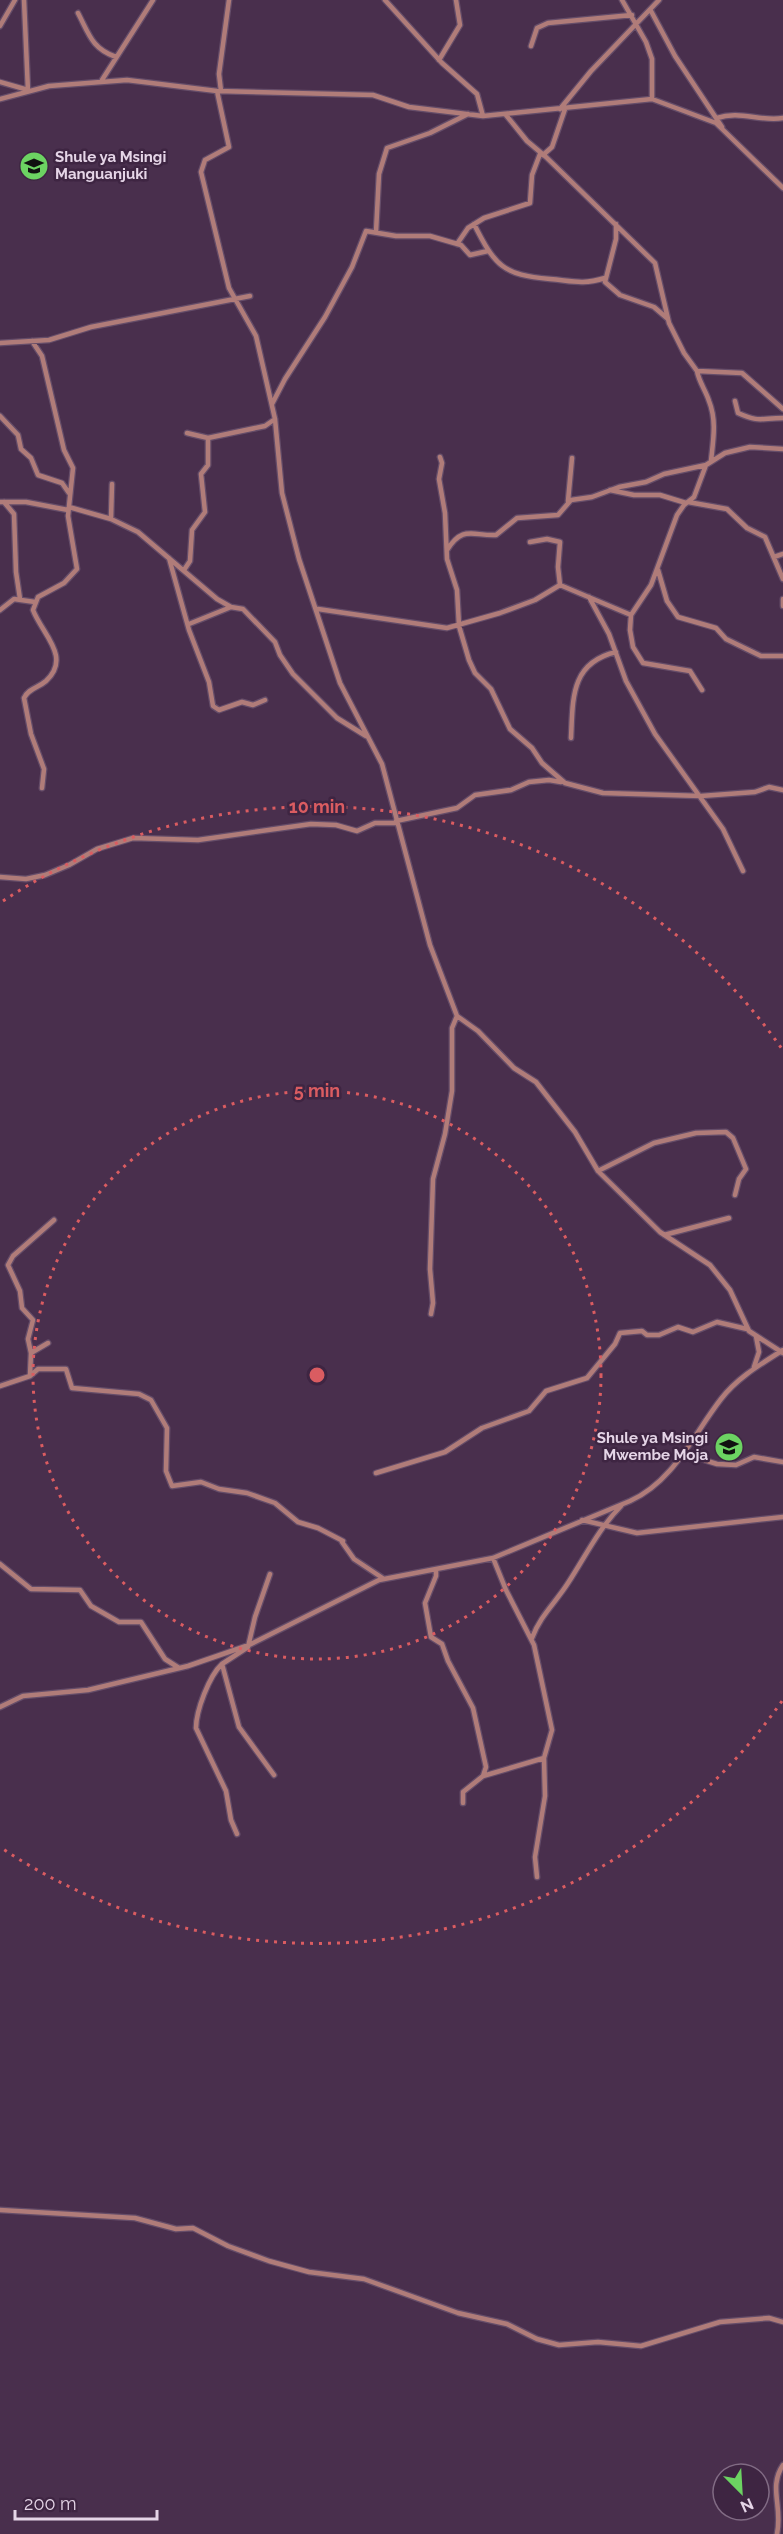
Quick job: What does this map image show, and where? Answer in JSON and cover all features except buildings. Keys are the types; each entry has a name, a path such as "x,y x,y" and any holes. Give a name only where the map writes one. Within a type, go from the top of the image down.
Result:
{"street":[{"path":"0,26 15,0"},
{"path":"24,0 28,91"},
{"path":"102,80 153,0"},
{"path":"229,0 219,74 219,91 229,147 206,160 201,172 223,268 234,300 256,336 275,419 282,493 302,568 318,609 340,683 382,764 430,945 457,1016 478,1031 514,1068 536,1082 574,1132 598,1171 664,1235 711,1265 734,1297 747,1329"},
{"path":"385,0 439,60 477,94 483,116"},
{"path":"439,60 460,25 456,0"},
{"path":"622,0 632,15 652,61 652,99"},
{"path":"457,244 461,234 474,224 499,211 528,205 531,200 532,175 542,154 552,147 562,109 572,94 659,0"},
{"path":"651,11 675,56 724,129 783,188"},
{"path":"78,13 98,49 116,57"},
{"path":"531,46 537,28 548,23 632,15"},
{"path":"0,99 49,86 102,80 143,81 219,91 373,95 410,107 483,116 652,99 706,118 724,129"},
{"path":"0,82 28,91"},
{"path":"572,94 576,107"},
{"path":"717,118 738,113 767,120 783,118"},
{"path":"376,232 379,174 387,148 430,133 468,114"},
{"path":"506,115 542,154 655,263 668,319 684,353 697,370 712,410 715,432 711,446 711,461"},
{"path":"474,224 488,251 505,269 525,278 573,284 587,284 605,278"},
{"path":"616,224 616,239 605,278 606,285 616,293 654,307 668,319"},
{"path":"272,404 285,379 325,317 352,267 365,232 396,236 430,236 457,244 470,255 488,251"},
{"path":"0,343 54,339 92,327 250,296"},
{"path":"32,341 42,356 64,450 73,468 69,508 76,571 64,583 42,594 35,602 34,613 53,644 58,659 47,681 29,691 24,698 31,734 44,769 42,788"},
{"path":"697,370 742,373 783,409"},
{"path":"735,401 738,413 746,417 762,422 783,418"},
{"path":"0,416 18,435 21,448 31,458 38,475 62,483 69,493"},
{"path":"187,433 208,438 265,426 275,419"},
{"path":"184,570 190,561 192,530 205,512 201,474 208,465 208,438"},
{"path":"568,501 639,484 669,472 706,465 726,453 750,447 783,449"},
{"path":"440,457 442,463 439,479 446,513 448,564 458,596 459,626 472,669 491,689 510,729 532,748 542,763 564,783"},
{"path":"447,550 457,537 468,532 496,535 517,518 558,515 568,501 572,458"},
{"path":"702,690 690,671 648,665 640,660 631,638 631,615 658,569 677,515 694,497 706,465"},
{"path":"111,519 112,484"},
{"path":"610,490 634,495 660,495 731,511 747,528 768,540 783,579"},
{"path":"2,502 26,502 69,508 111,519 138,532 217,599 231,607 247,611 275,642 280,655 294,674 349,727 368,737"},
{"path":"2,502 14,513 16,572 20,599"},
{"path":"530,542 544,539 560,542 558,567 560,585"},
{"path":"774,557 783,554"},
{"path":"170,558 209,682 214,708 219,710 242,702 253,705 265,700"},
{"path":"658,569 666,601 678,617 716,628 726,639 760,657 783,656"},
{"path":"318,609 447,628 535,600 560,585"},
{"path":"560,585 615,611 631,615"},
{"path":"589,597 616,652 626,681 655,734 723,829 743,872"},
{"path":"0,610 13,599 35,602"},
{"path":"783,599 783,606"},
{"path":"189,624 231,607"},
{"path":"571,738 576,684 594,660 605,654 616,652"},
{"path":"1,878 26,879 45,875 97,849 133,838 198,840 311,824 336,825 357,831 375,823 396,822 457,808 475,795 512,790 530,782 549,780 592,792 616,795 701,796 755,792 769,787 783,790"},
{"path":"431,1314 433,1303 430,1269 434,1172 445,1134 451,1101 452,1029 457,1016"},
{"path":"598,1171 654,1143 696,1133 726,1132 731,1135 746,1168 739,1179 735,1195"},
{"path":"664,1235 729,1218"},
{"path":"30,1376 31,1353 28,1339 33,1320 22,1308 20,1291 8,1265 13,1256 54,1220"},
{"path":"0,1707 23,1696 88,1690 180,1668 249,1645 384,1579 493,1558 623,1504 646,1492 685,1454 721,1398 751,1371 782,1352 747,1329 717,1322 693,1332 678,1327 658,1335 647,1335 642,1330 620,1333 587,1377 546,1391 529,1411 482,1428 445,1452 376,1473"},
{"path":"751,1371 759,1356 756,1336"},
{"path":"31,1353 48,1343"},
{"path":"0,1386 30,1376 38,1369 66,1369 72,1388 139,1394 150,1400 167,1428 166,1471 172,1486 201,1482 219,1490 247,1492 275,1503 298,1522 318,1528 343,1541 354,1558 384,1579"},
{"path":"685,1454 717,1464 736,1465 754,1457 783,1462"},
{"path":"532,1638 542,1616 563,1590 584,1554 623,1504"},
{"path":"581,1520 637,1533 783,1517"},
{"path":"493,1558 506,1590 532,1638 552,1730 544,1758 545,1796 535,1857 537,1877"},
{"path":"0,1564 31,1589 80,1590 91,1606 119,1622 141,1622 165,1659 180,1668"},
{"path":"436,1569 436,1576 425,1603 431,1637 442,1644 448,1661 473,1708 485,1765 483,1776"},
{"path":"237,1833 231,1821 226,1791 196,1728 196,1719 213,1673 249,1645 255,1617 270,1574"},
{"path":"222,1664 239,1726 274,1775"},
{"path":"463,1803 463,1792 483,1776 544,1758"},
{"path":"485,1765 500,1770"},
{"path":"0,2210 135,2218 170,2229 193,2228 228,2246 269,2261 309,2272 364,2279 459,2313 507,2324 537,2339 560,2345 598,2342 641,2346 720,2322 769,2318 783,2322"},
{"path":"777,2534 781,2518 777,2476 783,2465"}],"place":[{"name":"Shule ya Msingi Manguanjuki","path":"34,166"},
{"name":"Shule ya Msingi Mwembe Moja","path":"729,1447"}]}
